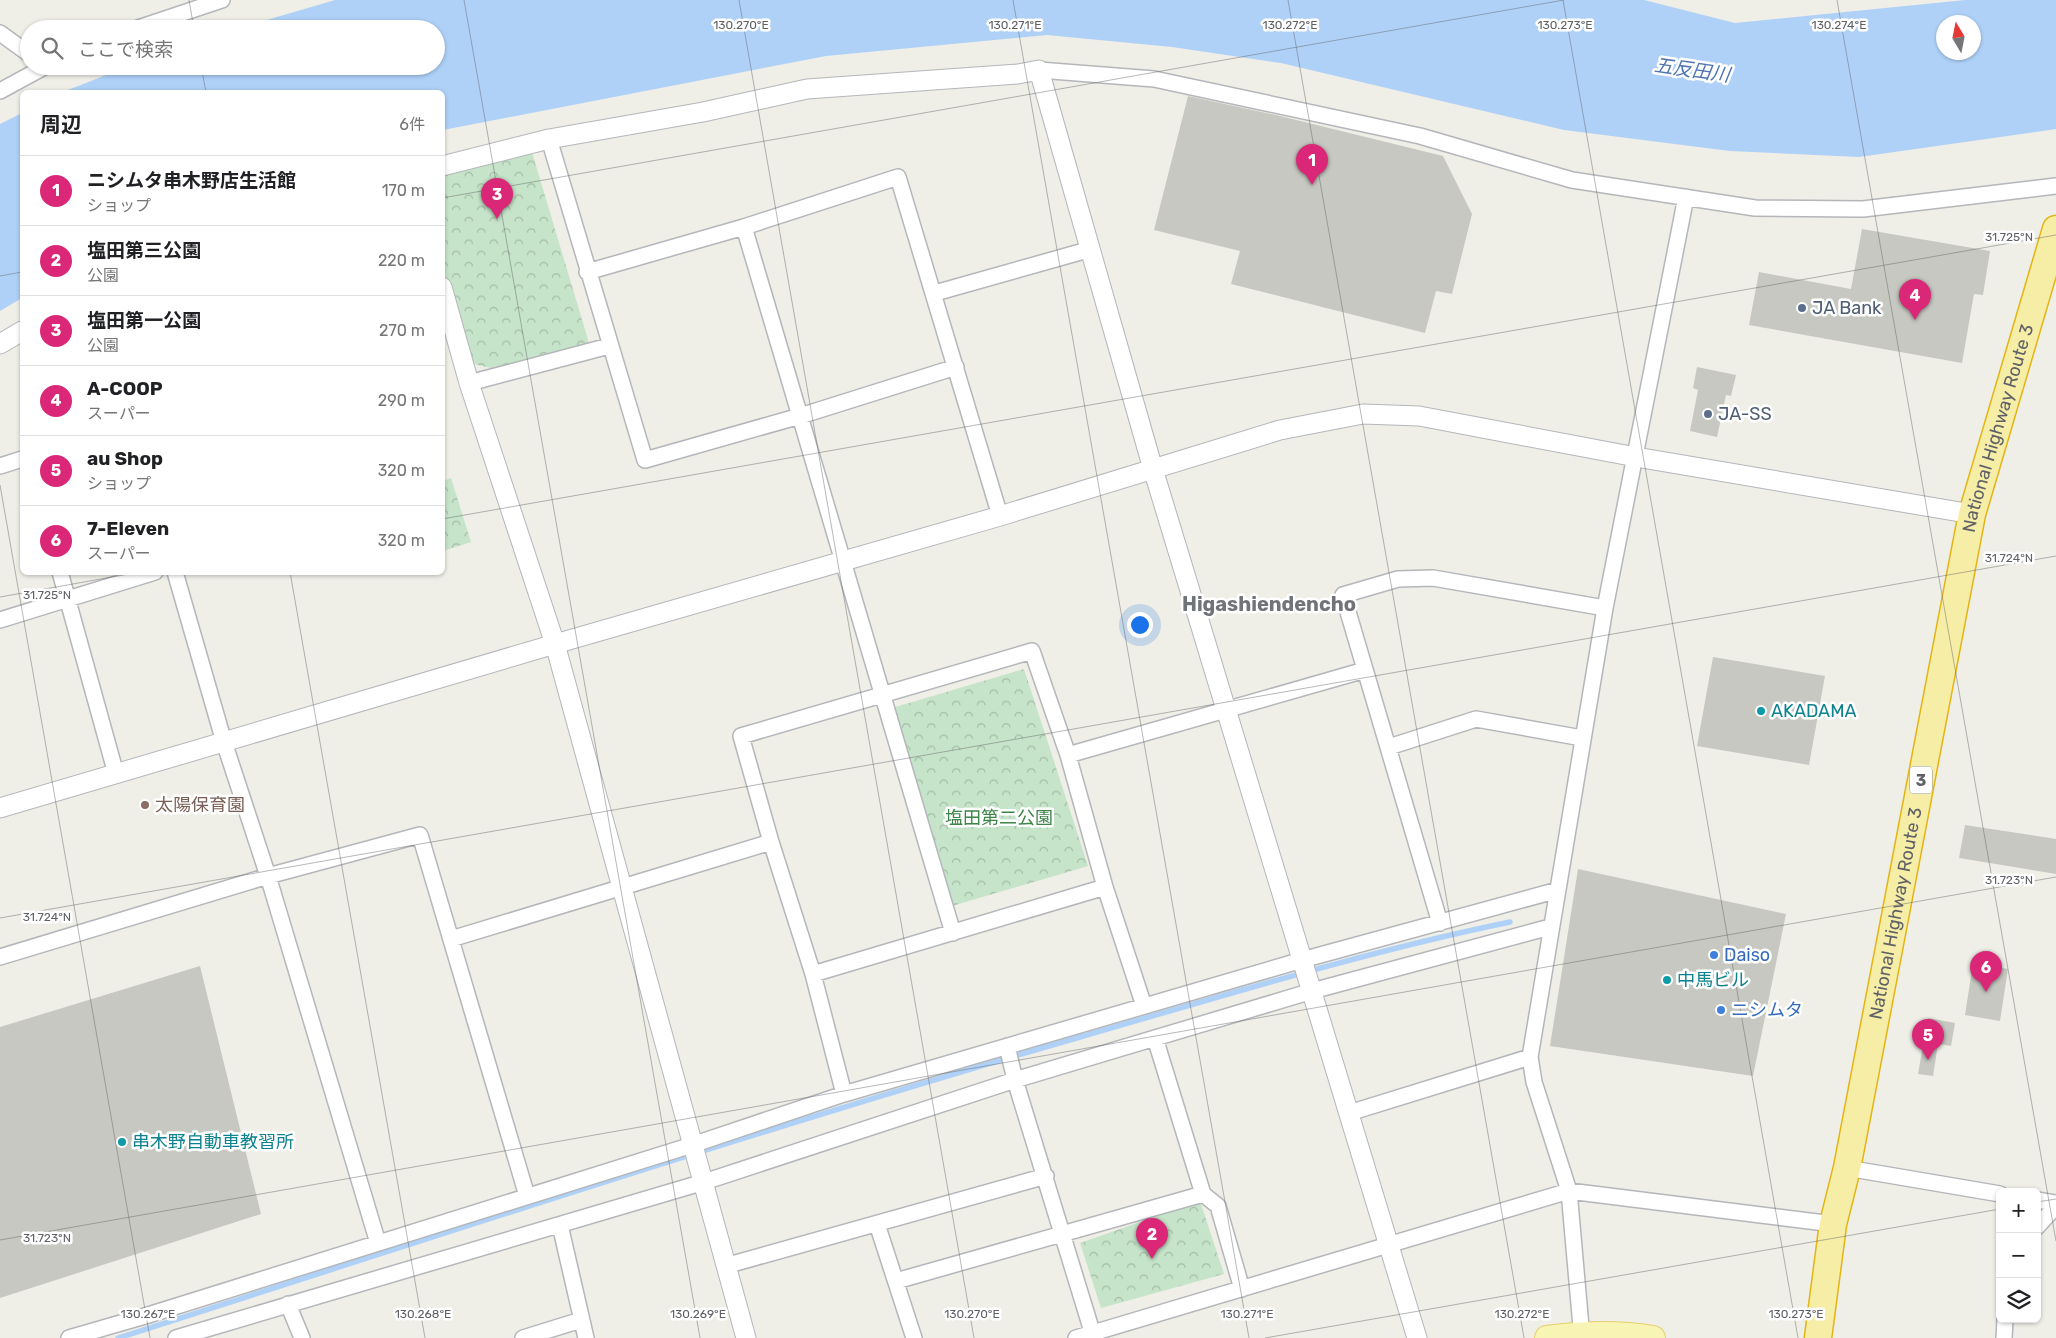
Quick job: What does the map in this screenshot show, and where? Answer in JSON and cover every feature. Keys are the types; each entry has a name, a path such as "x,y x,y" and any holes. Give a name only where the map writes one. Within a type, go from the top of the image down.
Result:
{"highway":[{"name":"National Highway Route 3","path":"1818,1338 1833,1224 1847,1168 1972,514 2048,287 2056,229"}],"main road":[{"path":"1546,1338 1628,1334 1653,1338"}],"street":[{"path":"162,20 222,0"},
{"path":"0,33 20,47"},
{"path":"1039,70 1153,469 1417,1338"},
{"path":"445,165 549,140 703,112 807,89 1018,74 1039,70 1154,79 1420,136 1572,180 1755,208 1863,210 2056,186"},
{"path":"0,91 29,75"},
{"path":"549,140 609,346 645,460 800,416 956,367"},
{"path":"588,272 744,227 898,178 935,292 1000,516"},
{"path":"1581,1335 1569,1191 1534,1082 1530,1057 1550,927 1558,890 1605,608 1686,197"},
{"path":"744,227 953,933"},
{"path":"935,292 1090,249"},
{"path":"445,298 469,383 555,644 746,1338"},
{"path":"0,344 20,332"},
{"path":"469,383 609,346"},
{"path":"0,808 555,644 1000,516 1280,430 1363,414 1419,416 1636,457 1972,514"},
{"path":"0,466 20,460"},
{"path":"61,575 116,774"},
{"path":"0,620 146,575"},
{"path":"176,575 224,742 268,876 378,1243"},
{"path":"1440,924 1343,595 1398,579 1433,578 1605,608"},
{"path":"844,1094 813,974 770,842 741,736 881,693 1032,651 1068,754 1105,887 1144,1006"},
{"path":"1068,754 1365,670"},
{"path":"1389,747 1476,719 1582,738"},
{"path":"0,957 268,876 420,835 526,1196"},
{"path":"451,939 770,842"},
{"path":"813,974 1105,887"},
{"path":"69,1338 692,1145 844,1094 1302,960 1440,924 1558,890"},
{"path":"176,1338 704,1182 1015,1080 1312,991 1550,927"},
{"path":"1155,1038 1203,1194 1218,1206 1242,1289"},
{"path":"1007,1046 1015,1080 1046,1176 1093,1336"},
{"path":"1349,1112 1530,1057"},
{"path":"1847,1168 1996,1193"},
{"path":"725,1266 1046,1176"},
{"path":"1076,1338 1093,1336 1242,1289 1569,1191 1833,1224"},
{"path":"896,1281 1203,1194"},
{"path":"2041,1201 2056,1205 2041,1222"},
{"path":"877,1224 914,1338"},
{"path":"560,1225 586,1338"},
{"path":"288,1304 302,1338"},
{"path":"523,1338 581,1320"},
{"path":"2004,1338 2006,1323"}],"green space":[{"path":"531,149 589,343 491,368 469,363 445,273 445,171"},
{"path":"451,478 471,542 445,550 445,480"},
{"name":"塩田第二公園","path":"1024,669 1088,866 952,906 892,708"},
{"path":"1200,1201 1224,1274 1101,1308 1080,1243"}],"water":[{"name":"五反田川","path":"335,0 1644,0 1735,23 1965,0 2056,0 2056,129 1859,157 1730,151 1564,130 1281,63 1172,47 1047,35 826,56 445,130 445,90 68,90 106,75 445,75 445,20 267,20"},
{"path":"20,114 20,299 0,311 0,124"}],"building":[{"path":"1188,96 1276,115 1443,156 1472,214 1452,294 1436,291 1425,333 1231,284 1240,251 1154,230"},
{"path":"1862,229 1990,251 1983,295 1974,294 1962,363 1749,325 1759,272 1851,289"},
{"name":"JA-SS","path":"1697,367 1736,375 1731,396 1726,395 1717,437 1690,431 1698,390 1693,388"},
{"name":"AKADAMA","path":"1713,657 1825,676 1809,765 1697,746"},
{"path":"1965,825 2056,839 2056,874 1959,858"},
{"name":"中馬ビル","path":"1578,869 1786,914 1753,1076 1550,1046"},
{"path":"1973,963 2008,969 2000,1021 1965,1015"},
{"name":"串木野自動車教習所","path":"200,966 261,1214 0,1298 0,1027"},
{"path":"1928,1018 1955,1023 1951,1046 1938,1044 1933,1076 1918,1074"}],"waterway":[{"path":"118,1338 598,1184 959,1072 1294,975 1401,947 1510,922"}],"place":[{"name":"ニシムタ串木野店生活館","path":"1312,185"},
{"name":"塩田第一公園","path":"497,219"},
{"name":"JA Bank","path":"1802,308"},
{"name":"A-COOP","path":"1915,320"},
{"name":"JA-SS","path":"1708,414"},
{"name":"AKADAMA","path":"1761,711"},
{"name":"太陽保育園","path":"145,805"},
{"name":"Daiso","path":"1714,955"},
{"name":"中馬ビル","path":"1667,980"},
{"name":"7-Eleven","path":"1986,992"},
{"name":"ニシムタ","path":"1721,1010"},
{"name":"au Shop","path":"1928,1060"},
{"name":"串木野自動車教習所","path":"122,1142"},
{"name":"塩田第三公園","path":"1152,1259"}],"district":[{"name":"Higashiendencho","path":"1269,604"}]}
